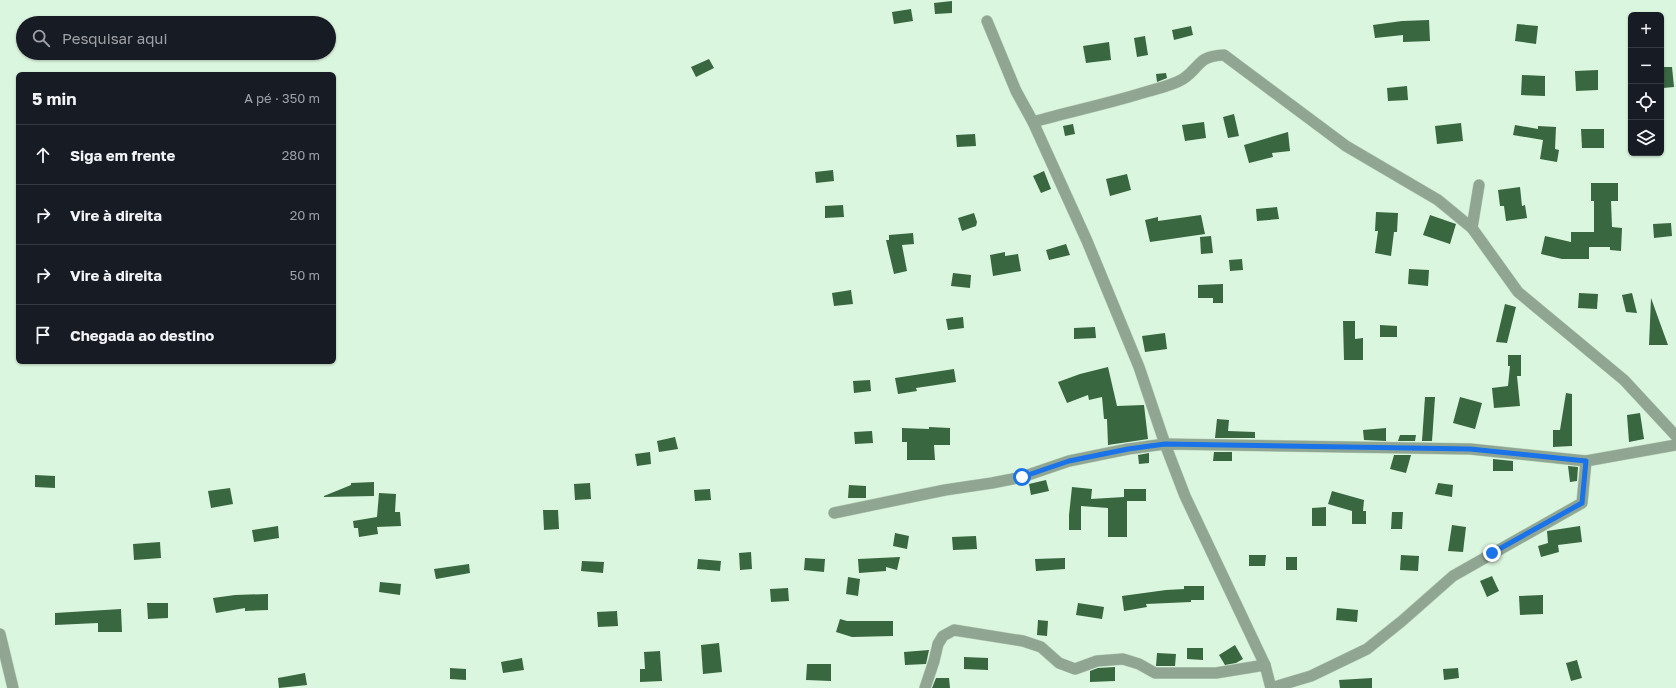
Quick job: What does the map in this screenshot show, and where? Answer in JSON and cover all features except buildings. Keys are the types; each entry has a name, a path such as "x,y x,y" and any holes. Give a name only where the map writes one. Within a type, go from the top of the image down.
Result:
{"street":[{"path":"987,21 1016,91 1033,122 1087,241 1139,367 1165,444 1186,496 1264,665 1271,688 1311,676 1367,649 1402,621 1453,576 1582,503 1586,461"},
{"path":"1033,122 1126,98 1172,84 1184,78 1199,63 1212,55 1224,55 1346,146 1438,200 1472,228 1518,292 1624,380 1676,436"},
{"path":"1472,228 1479,185"},
{"path":"834,513 945,490 1022,477 1069,461 1128,449 1165,444 1470,449 1586,461 1676,445"},
{"path":"925,688 938,644 943,636 954,630 1023,641 1041,647 1059,663 1076,669 1097,661 1123,659 1139,664 1155,673 1216,673 1264,665"},
{"path":"0,634 13,688"}],"route":[{"path":"1022,477 1069,461 1128,449 1165,444 1470,449 1586,461 1582,503 1492,553"}]}
